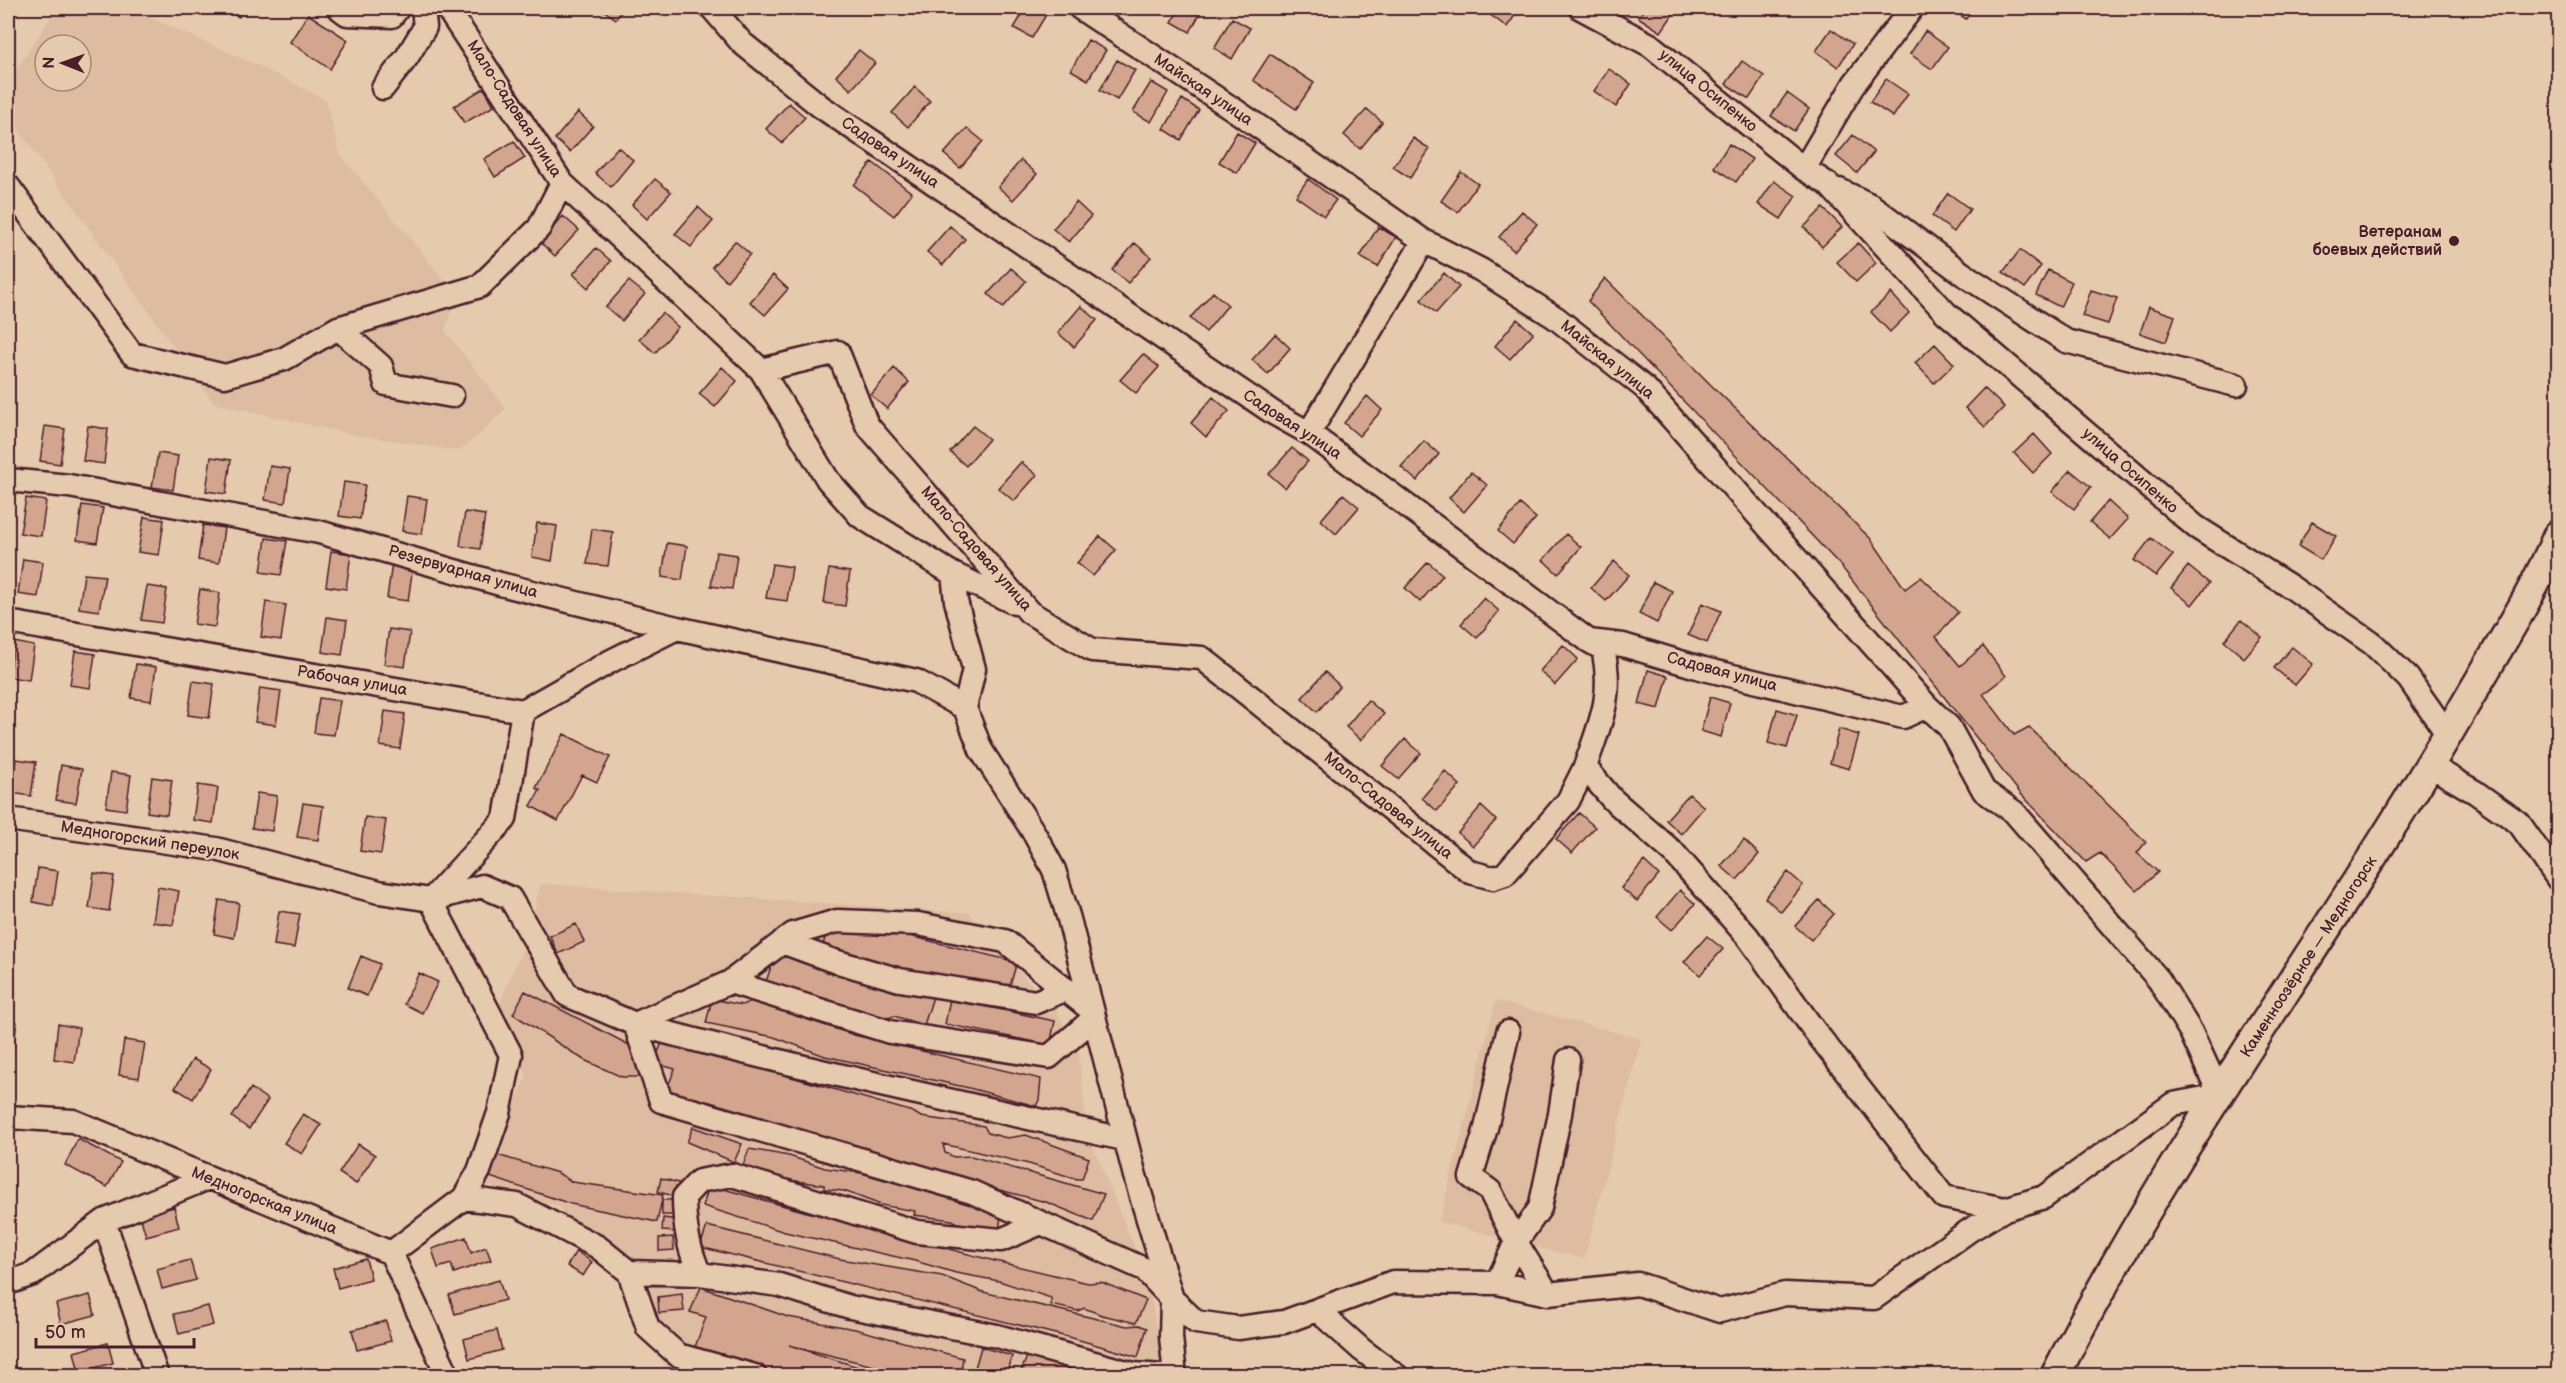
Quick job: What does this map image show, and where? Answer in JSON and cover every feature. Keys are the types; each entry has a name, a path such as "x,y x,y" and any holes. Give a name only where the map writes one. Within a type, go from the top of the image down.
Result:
{"main road":[{"name":"Каменноозёрное — Медногорск","path":"2055,1376 2134,1232 2448,735 2545,566 2559,535"}],"street":[{"path":"339,8 347,14 392,16 398,8"},
{"path":"383,88 407,57 425,27 423,8"},
{"name":"Мало-Садовая улица","path":"447,8 562,183 761,370 838,352 867,425 1029,612 1092,650 1202,658 1470,872 1493,878 1505,874 1568,801 1585,767 1606,708 1609,674 1603,649 1589,641"},
{"name":"Садовая улица","path":"712,8 742,43 820,106 1275,414 1309,433 1589,641 1623,645 1704,669 1903,717 1927,706"},
{"name":"Майская улица","path":"1080,8 1245,117 1424,241 1481,270 1557,318 1645,388 1927,706 1949,727 1984,791 2014,812 2159,980 2191,1032 2220,1095"},
{"name":"улица Осипенко","path":"1581,8 1650,45 1804,169 1872,206 1963,274 2066,341 2236,385"},
{"path":"1804,169 1854,84 1912,8"},
{"path":"8,186 132,354 225,376 284,359 338,328 480,286 539,228 562,183"},
{"name":"улица Осипенко","path":"1828,184 1946,313 2187,519 2373,644 2408,678 2448,735"},
{"path":"1309,433 1424,241"},
{"path":"338,328 381,366 386,384 452,396"},
{"path":"761,370 828,480 860,516 953,574 1002,596 1029,612"},
{"name":"Резервуарная улица","path":"8,480 69,486 318,532 500,584 916,681 965,708"},
{"path":"953,574 956,601 974,669 965,708 981,750 1034,833 1054,870 1069,919 1125,1139 1172,1299 1171,1337 1175,1376"},
{"name":"Рабочая улица","path":"8,622 523,711"},
{"path":"431,900 505,819 523,711 677,627"},
{"path":"2429,765 2475,792 2519,823 2559,879"},
{"path":"1585,767 1612,799 1673,852 1748,937 1814,1030 1944,1197 2005,1209"},
{"name":"Медногорский переулок","path":"8,819 216,849 379,892 431,900"},
{"path":"431,900 482,886 510,898 567,995 636,1024 705,1043 919,1094 1125,1139"},
{"path":"431,900 511,1055 499,1113 479,1171 464,1198 391,1253 447,1376"},
{"path":"636,1024 730,982 793,934 837,921 918,924 1005,941 1066,989 1092,1014"},
{"path":"782,942 831,960 900,980 1036,1002 1066,989"},
{"path":"730,982 890,1032 1049,1057 1092,1014"},
{"path":"636,1024 661,1101 972,1192 1144,1269 1196,1322 1238,1328 1284,1322 1393,1282 1497,1283 1548,1294 1638,1284 1720,1311 1785,1294 1874,1298 1970,1230 2005,1209 2044,1197 2173,1104 2220,1095"},
{"path":"1508,1032 1486,1128 1471,1177 1490,1191 1516,1242 1548,1294"},
{"path":"1497,1283 1516,1242 1540,1208 1560,1114 1568,1060"},
{"name":"Медногорская улица","path":"8,1117 73,1121 391,1253"},
{"path":"700,1274 692,1257 684,1220 684,1197 699,1181 732,1175 917,1232 1001,1240 1041,1223"},
{"path":"8,1283 33,1274 104,1221 208,1178"},
{"path":"464,1198 517,1205 598,1247 629,1272 648,1328 678,1355 755,1376"},
{"path":"104,1221 157,1376"},
{"path":"8,1263 33,1274"},
{"path":"629,1272 700,1274 779,1285 850,1307 997,1336 1134,1374 1164,1376"},
{"path":"1317,1310 1362,1350 1397,1376"}],"shaded area":[{"path":"57,8 128,8 257,65 326,100 340,154 456,294 445,331 506,408 459,451 344,433 214,403 8,115 8,83 33,45 33,93 93,93 93,33 41,33"},
{"path":"541,884 969,913 1014,967 1055,1008 1078,1051 1088,1134 1148,1281 1164,1375 673,1375 666,1368 636,1309 618,1255 568,1233 560,1207 487,1185 483,1168 527,1076 498,1008 526,941"},
{"path":"1496,1001 1641,1039 1584,1259 1439,1222"}],"building":[{"path":"220,8 243,8 239,17"},
{"path":"600,8 624,8 616,19"},
{"path":"1026,8 1050,8 1032,38 1014,28"},
{"path":"1180,8 1203,8 1190,32 1172,22"},
{"path":"1487,8 1520,8 1507,27 1485,11"},
{"path":"1645,8 1673,8 1676,10 1661,32 1638,17"},
{"path":"1949,8 1974,8 1966,19"},
{"path":"308,14 348,40 330,69 290,42"},
{"path":"1232,18 1250,28 1232,59 1214,48"},
{"path":"1831,29 1853,44 1838,67 1816,51"},
{"path":"1925,31 1948,47 1932,69 1910,54"},
{"path":"1088,40 1106,50 1088,80 1071,70"},
{"path":"859,50 875,63 851,90 836,76"},
{"path":"1270,54 1314,83 1296,109 1253,80"},
{"path":"1117,60 1135,70 1117,100 1100,90"},
{"path":"1742,61 1764,76 1749,99 1726,84"},
{"path":"1609,69 1631,84 1616,107 1594,91"},
{"path":"1886,79 1908,94 1893,117 1870,102"},
{"path":"1151,82 1168,92 1151,122 1133,112"},
{"path":"915,87 930,101 908,127 892,113"},
{"path":"484,88 494,106 464,123 454,106"},
{"path":"1787,93 1809,109 1794,131 1771,116"},
{"path":"1182,99 1199,110 1181,140 1164,129"},
{"path":"789,103 805,117 782,143 766,129"},
{"path":"1367,109 1382,122 1360,149 1344,135"},
{"path":"578,112 593,126 570,152 555,139"},
{"path":"967,128 983,141 960,168 944,154"},
{"path":"1237,132 1255,143 1237,173 1219,162"},
{"path":"1853,135 1874,152 1857,173 1836,156"},
{"path":"1413,138 1430,149 1410,178 1393,167"},
{"path":"514,141 525,158 495,177 484,159"},
{"path":"1729,144 1752,159 1736,182 1714,167"},
{"path":"618,147 633,160 611,187 595,173"},
{"path":"1021,160 1037,174 1013,200 998,187"},
{"path":"872,162 912,193 894,216 854,185"},
{"path":"1461,172 1478,184 1458,212 1441,201"},
{"path":"655,179 671,192 647,219 632,205"},
{"path":"1308,179 1336,200 1324,216 1296,196"},
{"path":"1774,181 1796,196 1781,219 1758,204"},
{"path":"1948,193 1970,209 1954,232 1932,216"},
{"path":"1076,202 1091,216 1069,242 1053,229"},
{"path":"698,207 713,221 691,247 675,234"},
{"path":"1823,208 1842,227 1822,247 1804,227"},
{"path":"1522,211 1537,224 1514,251 1499,237"},
{"path":"563,216 579,230 555,256 540,242"},
{"path":"950,226 965,239 943,265 927,252"},
{"path":"1378,227 1396,237 1378,267 1360,257"},
{"path":"735,241 750,254 727,281 712,267"},
{"path":"1135,243 1151,257 1128,283 1112,270"},
{"path":"1858,243 1876,263 1856,282 1837,262"},
{"path":"596,248 611,261 588,288 573,274"},
{"path":"2020,250 2041,266 2025,288 2003,272"},
{"path":"1011,268 1026,281 1003,308 988,294"},
{"path":"2048,270 2072,282 2060,307 2036,295"},
{"path":"1444,273 1459,287 1436,313 1421,300"},
{"path":"773,275 788,289 765,315 750,302"},
{"path":"1605,278 1711,385 1871,539 1905,589 1921,577 1958,612 1936,637 1960,666 1983,646 2006,676 1983,694 2014,735 2029,727 2146,842 2137,853 2158,872 2137,891 2100,853 2086,862 2020,793 1840,565 1588,301"},
{"path":"629,281 645,294 622,321 606,307"},
{"path":"2091,290 2117,298 2108,324 2082,316"},
{"path":"1213,292 1228,305 1206,332 1190,318"},
{"path":"1891,293 1909,313 1890,332 1871,312"},
{"path":"1081,306 1097,320 1074,347 1058,333"},
{"path":"2149,307 2175,316 2166,342 2140,333"},
{"path":"662,313 678,327 655,353 639,339"},
{"path":"1517,319 1533,333 1510,359 1495,346"},
{"path":"1275,334 1290,348 1268,374 1252,360"},
{"path":"1935,344 1954,364 1934,383 1915,363"},
{"path":"1143,354 1159,367 1136,393 1120,380"},
{"path":"722,367 737,381 715,407 699,394"},
{"path":"894,368 909,382 887,409 871,395"},
{"path":"1984,388 2004,407 1985,427 1965,408"},
{"path":"1367,396 1382,410 1359,436 1344,423"},
{"path":"1213,397 1229,411 1206,437 1191,423"},
{"path":"45,426 65,429 60,464 40,461"},
{"path":"88,426 108,429 104,464 83,461"},
{"path":"973,426 989,439 966,466 950,452"},
{"path":"2034,434 2052,454 2033,473 2014,453"},
{"path":"1424,441 1439,454 1417,481 1401,467"},
{"path":"1292,448 1308,461 1285,488 1269,474"},
{"path":"158,453 178,456 173,490 152,487"},
{"path":"211,457 231,460 226,494 206,491"},
{"path":"1021,462 1037,475 1014,501 998,488"},
{"path":"270,466 290,469 285,503 265,500"},
{"path":"2070,470 2091,487 2074,509 2052,492"},
{"path":"1471,472 1487,485 1464,512 1449,498"},
{"path":"344,482 365,485 360,519 339,516"},
{"path":"1343,494 1359,507 1336,534 1321,520"},
{"path":"407,496 427,499 422,534 402,531"},
{"path":"26,498 46,501 41,536 20,533"},
{"path":"2108,501 2128,519 2110,539 2090,522"},
{"path":"1520,504 1536,518 1513,544 1498,531"},
{"path":"82,505 103,508 97,543 77,540"},
{"path":"465,512 485,515 480,549 460,546"},
{"path":"144,517 164,520 159,555 138,552"},
{"path":"2312,522 2336,536 2321,560 2298,546"},
{"path":"537,523 557,526 552,561 532,557"},
{"path":"203,525 224,528 219,563 198,560"},
{"path":"592,529 613,532 608,566 587,564"},
{"path":"1566,534 1581,547 1558,574 1543,560"},
{"path":"1100,536 1116,550 1093,576 1077,563"},
{"path":"266,538 287,541 281,575 261,572"},
{"path":"2151,538 2173,555 2156,576 2134,560"},
{"path":"667,543 687,546 682,580 662,577"},
{"path":"331,551 351,554 346,589 326,586"},
{"path":"716,552 737,555 732,589 711,586"},
{"path":"23,559 43,562 38,597 18,594"},
{"path":"1614,561 1629,575 1606,601 1591,588"},
{"path":"1428,562 1443,575 1420,602 1405,588"},
{"path":"392,563 413,566 408,601 387,598"},
{"path":"772,564 792,567 787,601 766,598"},
{"path":"2188,566 2209,583 2192,605 2171,588"},
{"path":"829,569 850,572 845,606 824,603"},
{"path":"84,574 105,576 99,611 79,608"},
{"path":"1653,582 1672,591 1657,623 1639,614"},
{"path":"147,586 167,589 162,623 141,620"},
{"path":"200,589 220,593 215,627 194,624"},
{"path":"1484,598 1499,611 1477,638 1461,624"},
{"path":"266,602 286,605 281,640 261,637"},
{"path":"1702,603 1721,611 1707,643 1688,635"},
{"path":"327,617 347,620 342,655 322,652"},
{"path":"2241,620 2262,637 2244,658 2224,641"},
{"path":"389,629 410,632 405,667 384,664"},
{"path":"14,642 34,646 29,680 9,677"},
{"path":"1563,645 1578,659 1555,685 1540,671"},
{"path":"2292,647 2313,664 2295,685 2274,668"},
{"path":"75,651 95,654 90,688 70,685"},
{"path":"136,664 156,667 151,701 131,698"},
{"path":"1648,670 1668,676 1659,709 1639,704"},
{"path":"1325,672 1340,686 1317,712 1302,698"},
{"path":"193,681 214,684 209,718 188,715"},
{"path":"260,688 281,691 276,725 255,722"},
{"path":"1710,697 1730,703 1721,737 1701,731"},
{"path":"319,698 340,701 334,735 314,733"},
{"path":"1368,700 1384,714 1361,740 1346,727"},
{"path":"1777,709 1797,715 1787,748 1768,743"},
{"path":"385,711 405,714 400,749 380,746"},
{"path":"1839,729 1859,735 1849,769 1830,763"},
{"path":"564,734 610,757 597,782 582,775 558,821 531,806 540,790 536,788"},
{"path":"1405,739 1421,753 1398,779 1382,766"},
{"path":"16,759 36,762 31,796 11,793"},
{"path":"61,765 82,769 76,803 56,800"},
{"path":"1445,771 1460,785 1437,811 1422,798"},
{"path":"111,772 131,775 126,810 106,807"},
{"path":"152,777 172,780 167,815 147,812"},
{"path":"198,785 218,788 213,823 193,820"},
{"path":"257,793 277,796 272,831 252,828"},
{"path":"1689,794 1704,807 1681,834 1666,820"},
{"path":"303,803 323,806 318,840 297,837"},
{"path":"1481,806 1496,820 1473,846 1458,833"},
{"path":"1579,813 1595,827 1572,853 1556,839"},
{"path":"365,817 386,820 381,854 360,851"},
{"path":"1744,840 1759,854 1737,880 1721,866"},
{"path":"1644,861 1659,875 1637,901 1621,888"},
{"path":"38,868 58,871 53,906 33,902"},
{"path":"1788,872 1803,885 1781,912 1765,898"},
{"path":"94,873 114,876 109,911 89,908"},
{"path":"158,887 179,891 173,925 153,922"},
{"path":"1680,890 1695,904 1672,930 1657,917"},
{"path":"219,900 239,903 234,938 214,934"},
{"path":"1819,900 1834,914 1811,940 1795,926"},
{"path":"279,911 300,914 294,948 274,945"},
{"path":"576,924 584,942 558,954 550,936"},
{"path":"827,930 877,935 893,932 1017,962 1009,989 972,979 937,976 896,967 823,945"},
{"path":"1707,936 1723,949 1700,975 1684,962"},
{"path":"776,951 896,992 899,987 933,997 924,1025 894,1016 888,1018 766,982"},
{"path":"361,956 380,964 367,996 348,988"},
{"path":"419,973 438,982 422,1013 404,1004"},
{"path":"525,991 637,1049 639,1077 622,1077 584,1060 513,1014"},
{"path":"712,999 742,1005 751,1001 854,1035 1041,1079 1039,1100 1036,1106 969,1088 825,1056 774,1037 706,1023"},
{"path":"950,999 1055,1021 1050,1045 945,1024"},
{"path":"8,1021 17,1022 12,1057 8,1056"},
{"path":"58,1024 79,1028 74,1062 54,1059"},
{"path":"124,1040 145,1043 139,1078 119,1075"},
{"path":"663,1040 913,1112 921,1117 984,1126 988,1133 1007,1138 1026,1135 1089,1158 1082,1179 943,1144 945,1153 954,1157 971,1156 1104,1194 1093,1221 1046,1202 984,1186 880,1153 825,1139 666,1091 675,1069 654,1063"},
{"path":"193,1059 211,1069 193,1099 175,1088"},
{"path":"251,1088 268,1100 249,1129 232,1117"},
{"path":"303,1114 321,1125 302,1154 284,1143"},
{"path":"693,1127 742,1144 734,1162 687,1142"},
{"path":"78,1139 121,1162 107,1187 65,1165"},
{"path":"358,1144 375,1155 356,1184 339,1173"},
{"path":"749,1149 789,1156 825,1168 861,1173 972,1205 1001,1216 999,1231 952,1220 914,1215 915,1211 881,1205 844,1191 824,1189 824,1185 782,1179 743,1165"},
{"path":"497,1155 558,1173 572,1182 663,1195 657,1222 571,1204 490,1177"},
{"path":"661,1178 682,1184 679,1197 658,1192"},
{"path":"709,1185 995,1261 1088,1283 1101,1282 1146,1300 1136,1323 1084,1308 1078,1311 1051,1305 1051,1298 999,1281 785,1232 703,1206"},
{"path":"662,1200 677,1200 677,1215 662,1215"},
{"path":"174,1207 179,1227 146,1236 140,1216"},
{"path":"663,1218 678,1220 677,1232 662,1231"},
{"path":"707,1226 840,1259 942,1276 983,1292 1127,1326 1139,1325 1147,1328 1138,1357 1076,1339 700,1247"},
{"path":"466,1237 471,1253 486,1247 491,1260 454,1273 451,1264 438,1268 432,1249"},
{"path":"673,1237 674,1250 659,1251 659,1238"},
{"path":"576,1251 592,1262 583,1276 567,1266"},
{"path":"366,1259 371,1279 338,1288 333,1268"},
{"path":"190,1260 196,1280 162,1289 157,1269"},
{"path":"499,1280 505,1300 455,1314 449,1295"},
{"path":"701,1287 788,1317 855,1329 963,1358 960,1376 929,1376 882,1368 789,1345 880,1374 782,1376 695,1347 706,1317 690,1312"},
{"path":"682,1294 684,1311 659,1313 658,1297"},
{"path":"90,1295 95,1315 61,1324 56,1304"},
{"path":"208,1306 213,1325 179,1334 174,1314"},
{"path":"386,1321 391,1341 357,1350 352,1330"},
{"path":"497,1330 502,1350 469,1359 464,1339"},
{"path":"108,1343 113,1363 79,1372 74,1352"},
{"path":"981,1347 1012,1356 1007,1376 975,1368"},
{"path":"1029,1352 1085,1376 1019,1376"},
{"path":"8,1358 12,1375 11,1376 8,1376"}],"place":[{"name":"Ветеранам боевых действий","path":"2454,241"}]}
